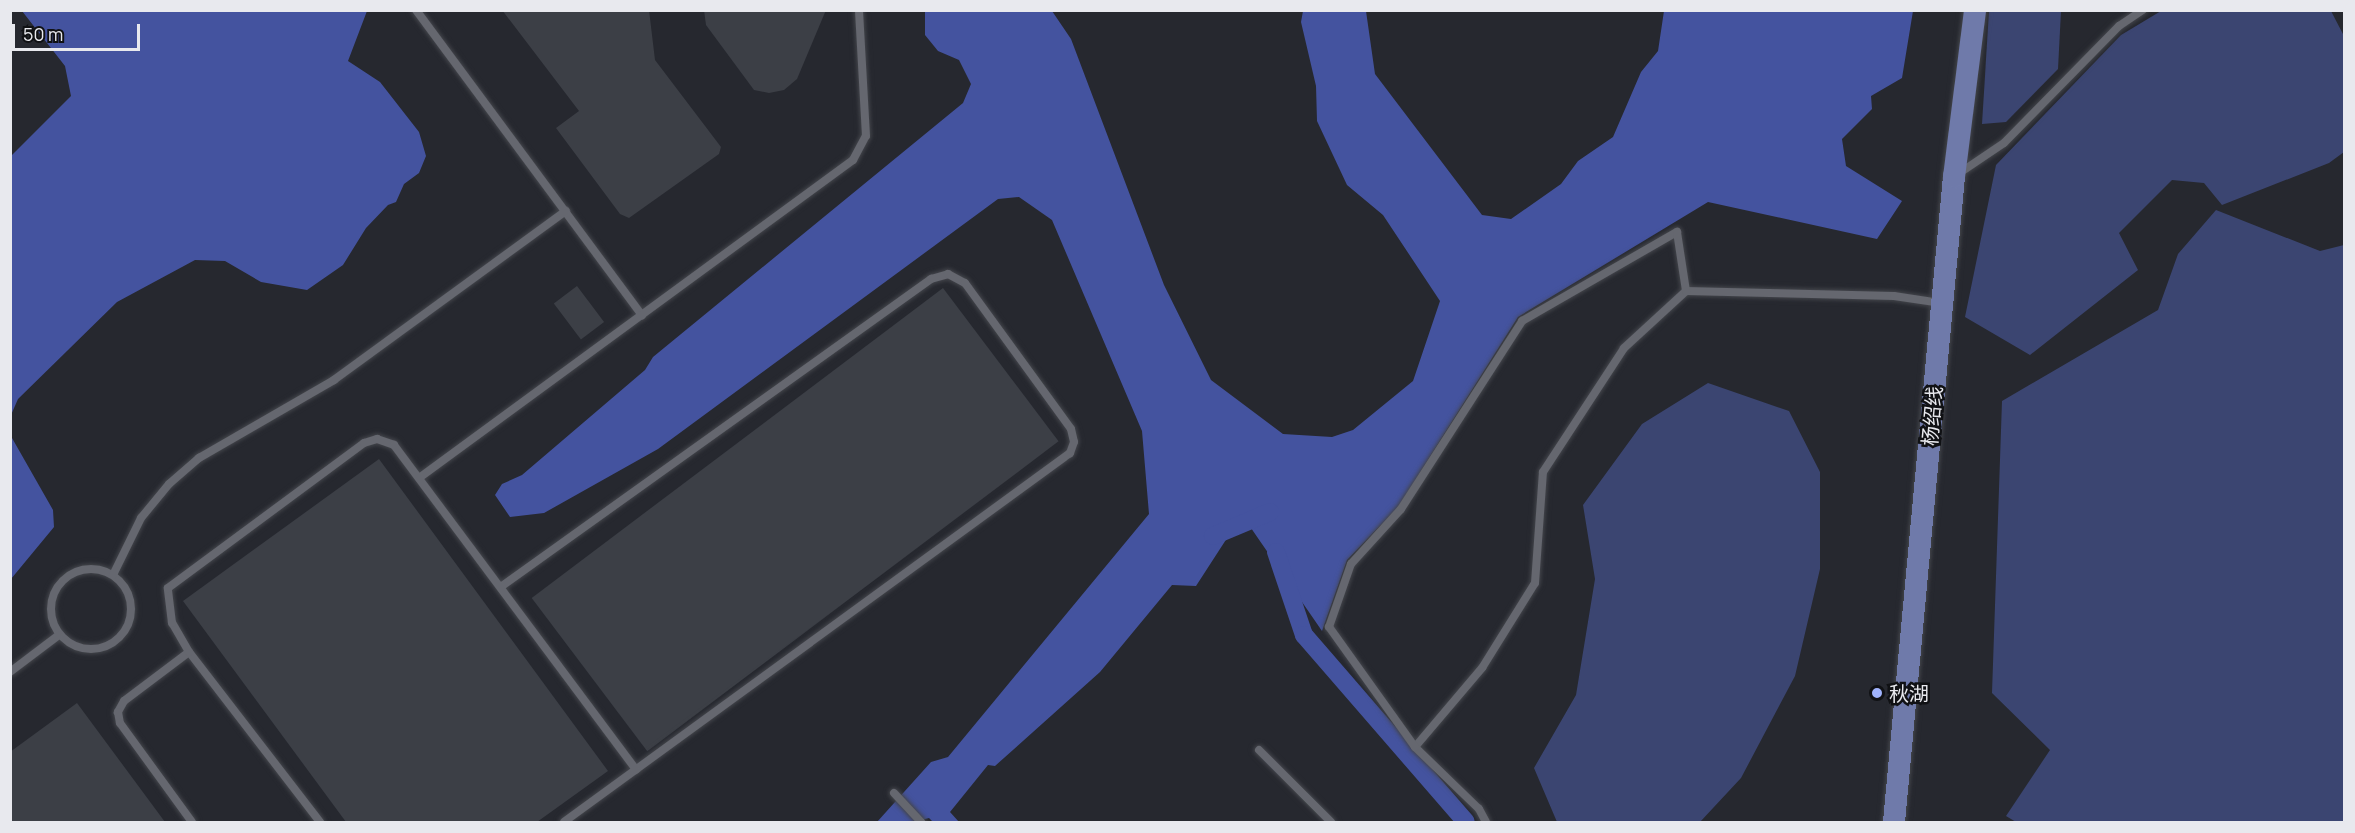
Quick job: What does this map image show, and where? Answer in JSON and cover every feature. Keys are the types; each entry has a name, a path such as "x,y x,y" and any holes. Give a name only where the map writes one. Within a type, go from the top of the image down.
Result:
{"main road":[{"name":"杨绍线","path":"1894,822 1954,177 1975,10"}],"lane":[{"path":"416,10 642,315"},
{"path":"419,478 853,160 866,136 859,10"},
{"path":"1954,177 2004,143 2119,26 2143,10"},
{"path":"113,574 141,518 169,484 199,458 334,380 566,211"},
{"path":"1486,822 1479,809 1415,747 1329,627 1351,564 1401,510 1522,321 1677,232 1686,291"},
{"path":"502,586 931,279 948,274 971,292 1071,429 1074,442 1070,453 564,822"},
{"path":"1415,747 1482,668 1535,583 1543,472 1624,348 1686,291 1894,296 1942,303"},
{"path":"320,822 189,651 172,623 167,604 168,588 364,442 377,439 394,445 502,586 636,770"},
{"path":"91,568 113,574 128,592 131,615 122,636 102,648 79,648 59,635 50,614 53,591 69,574 91,568"},
{"path":"10,672 59,635"},
{"path":"189,651 124,701 118,712 120,723 192,822"},
{"path":"1258,750 1331,822"},
{"path":"894,793 921,822"}],"shaded area":[{"path":"22,11 367,11 348,61 380,82 419,132 426,156 419,173 404,184 396,202 388,205 366,228 343,265 307,290 261,282 225,261 195,260 117,302 18,399 11,415 11,156 71,96 65,66"},
{"path":"925,11 1052,11 1071,39 1164,285 1211,380 1283,434 1332,437 1353,430 1413,381 1440,301 1383,215 1347,185 1317,121 1316,86 1301,22 1303,11 1366,11 1375,74 1482,215 1511,219 1561,184 1578,161 1613,137 1641,72 1658,51 1664,11 1913,11 1902,78 1871,96 1872,109 1842,139 1846,166 1902,201 1877,239 1708,202 1518,317 1398,507 1347,560 1322,631 1242,515 1196,586 1172,585 1100,672 995,766 988,765 950,812 959,822 933,822 929,818 914,822 877,822 931,762 948,757 1149,514 1142,431 1052,220 1019,197 998,199 658,449 544,513 510,517 495,495 502,484 522,475 645,370 653,357 963,103 971,84 959,60 938,51 925,35"},
{"path":"1989,11 2061,11 2058,69 2006,122 1982,124"},
{"path":"2161,11 2331,11 2344,36 2344,152 2329,163 2222,205 2204,183 2172,180 2119,233 2138,270 2030,355 1965,317 1996,165 2121,35"},
{"path":"2216,210 2320,251 2344,245 2344,822 2016,822 2006,816 2050,750 1992,693 2002,401 2158,310 2178,254"},
{"path":"1708,383 1789,411 1820,472 1820,569 1795,676 1741,778 1700,822 1557,822 1534,768 1576,695 1595,579 1583,505 1642,424"},
{"path":"11,427 12,438 53,510 54,527 11,579"}],"building":[{"path":"502,10 649,10 655,60 721,147 719,154 629,218 620,214 556,128 579,111"},
{"path":"704,10 826,10 797,79 784,90 769,93 754,90 706,25"},
{"path":"577,286 604,322 581,339 554,303"},
{"path":"943,288 1059,441 647,751 532,598"},
{"path":"379,459 608,771 537,822 346,822 183,601"},
{"path":"77,703 165,822 10,822 10,752"}],"waterway":[{"path":"1213,536 1270,512"},
{"path":"1276,552 1304,635 1466,822"}],"place":[{"name":"秋湖","path":"1877,693"}]}
